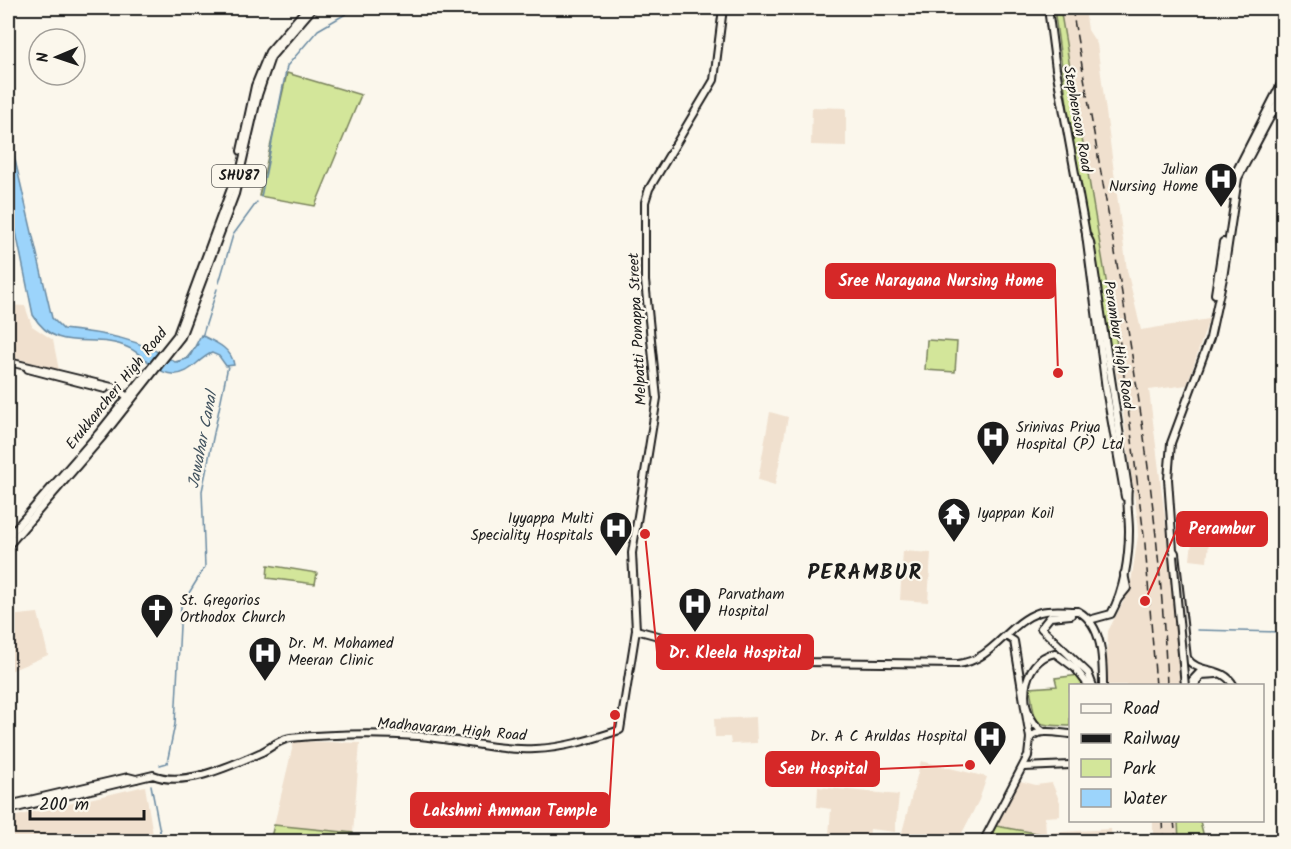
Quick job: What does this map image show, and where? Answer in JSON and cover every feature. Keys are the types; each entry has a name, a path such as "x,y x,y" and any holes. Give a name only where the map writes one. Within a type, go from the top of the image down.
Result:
{"main road":[{"name":"Erukkancheri High Road","path":"8,537 130,399 177,335 200,281 235,178 255,86 274,45 307,8"},
{"name":"SHU87","path":"200,281 235,194 258,95 271,57 313,8"},
{"name":"Melpatti Ponappa Street","path":"636,630 633,552 657,398 645,281 645,202 650,189 714,80 723,8"},
{"name":"Stephenson Road","path":"1048,8 1056,69 1086,234 1106,389 1126,499 1129,531 1124,574 1127,588 1116,602 1111,614 1090,621"},
{"path":"1186,684 1173,553 1168,479 1169,452 1212,329 1238,178 1284,78"},
{"path":"1267,116 1284,90"},
{"path":"8,362 80,380 119,392 130,399"},
{"name":"SHU87","path":"8,546 130,399"},
{"path":"1173,553 1175,553 1187,658 1192,665"},
{"path":"636,630 703,648 764,654 817,663 969,663 981,657 1040,612 1078,611 1090,621 1103,656 1101,684"},
{"path":"1083,614 1057,615 1041,625 1042,631 1088,673 1091,684"},
{"name":"Madhavaram High Road","path":"8,810 153,775 170,780 208,772 265,751 281,739 327,734 417,736 520,749 538,749 596,738 620,730 622,726 623,702 636,630"},
{"path":"983,842 1024,767 1030,738 1014,640 1006,636"},
{"path":"1044,732 1031,720 1027,702 1027,675 1036,663 1044,655 1055,653 1079,672 1089,684"},
{"path":"1181,665 1192,665 1207,671 1222,673 1230,684"},
{"path":"1188,684 1198,673 1207,671"},
{"path":"1196,684 1207,671"},
{"path":"1030,738 1035,733 1044,732 1069,734"},
{"path":"1024,767 1069,765"},
{"path":"8,806 128,777 136,779"}],"shaded area":[{"path":"1053,8 1085,8 1088,30 1097,44 1127,270 1141,330 1209,319 1187,385 1149,390 1171,566 1180,684 1106,684 1108,631 1130,589 1138,536 1120,391 1104,312"},
{"path":"812,107 846,108 846,146 811,145"},
{"path":"8,305 25,306 32,326 53,340 59,370 8,356"},
{"path":"770,412 788,417 775,485 758,480"},
{"path":"1193,531 1210,533 1207,562 1190,560"},
{"path":"903,551 931,553 928,602 900,600"},
{"path":"38,613 48,655 8,672 8,616"},
{"path":"756,717 757,743 731,744 730,737 715,737 714,719"},
{"path":"294,741 360,743 353,833 274,825"},
{"path":"921,761 987,777 979,800 958,841 923,841 901,836"},
{"path":"1020,781 1036,785 1052,783 1060,802 1060,816 1045,817 1046,833 1111,829 1112,841 1042,841 1042,834 996,826"},
{"path":"145,786 154,841 8,841 8,818"},
{"path":"818,787 899,795 895,832 870,829 869,839 829,835 831,809 817,807"},
{"path":"1153,822 1192,822 1193,841 1153,841"}],"green space":[{"path":"1054,8 1060,8 1118,351 1110,352 1071,133"},
{"path":"287,73 361,95 315,206 259,196"},
{"path":"927,340 957,342 955,372 925,370"},
{"path":"268,565 317,573 315,584 267,578"},
{"path":"1080,675 1085,684 1069,684 1069,726 1042,724 1033,710 1030,688 1057,686 1055,678"},
{"path":"1178,822 1200,822 1205,841 1179,841"},
{"path":"274,825 353,833 352,841 270,841"},
{"path":"996,826 1041,834 1041,841 987,841"}],"water":[{"path":"8,130 52,318 63,329 122,338 149,348 175,362 189,358 201,335 226,350 234,365 226,366 219,356 212,353 189,370 178,374 166,373 129,348 116,343 65,339 53,335 43,327 33,315 8,193"}],"waterway":[{"path":"261,197 287,66 318,30 356,8"},
{"path":"219,283 233,235 257,202"},
{"path":"202,337 217,289"},
{"path":"177,362 186,359 198,344"},
{"name":"Jawahar Canal","path":"160,765 167,763 175,724 181,606 205,567 202,491 228,366"},
{"path":"1197,630 1284,632"},
{"name":"Jawahar Canal","path":"151,785 162,842"}],"railway":[{"path":"1072,8 1143,430 1162,600 1167,684"},
{"path":"1118,328 1145,544 1156,684"},
{"path":"1163,822 1164,842"},
{"path":"1174,822 1176,842"}],"place":[{"name":"Julian Nursing Home","path":"1221,208"},
{"name":"Sree Narayana Nursing Home","path":"1058,373"},
{"name":"Srinivas Priya Hospital (P) Ltd","path":"993,466"},
{"name":"Dr. Kleela Hospital","path":"645,534"},
{"name":"Iyappan Koil","path":"954,543"},
{"name":"Iyyappa Multi Speciality Hospitals","path":"616,557"},
{"name":"Perambur","path":"1145,601"},
{"name":"Parvatham Hospital","path":"695,633"},
{"name":"St. Gregorios Orthodox Church","path":"157,639"},
{"name":"Dr. M. Mohamed Meeran Clinic","path":"265,682"},
{"name":"Lakshmi Amman Temple","path":"615,715"},
{"name":"Sen Hospital","path":"970,765"},
{"name":"Dr. A C Aruldas Hospital","path":"990,766"}],"district":[{"name":"PERAMBUR","path":"865,573"}]}
